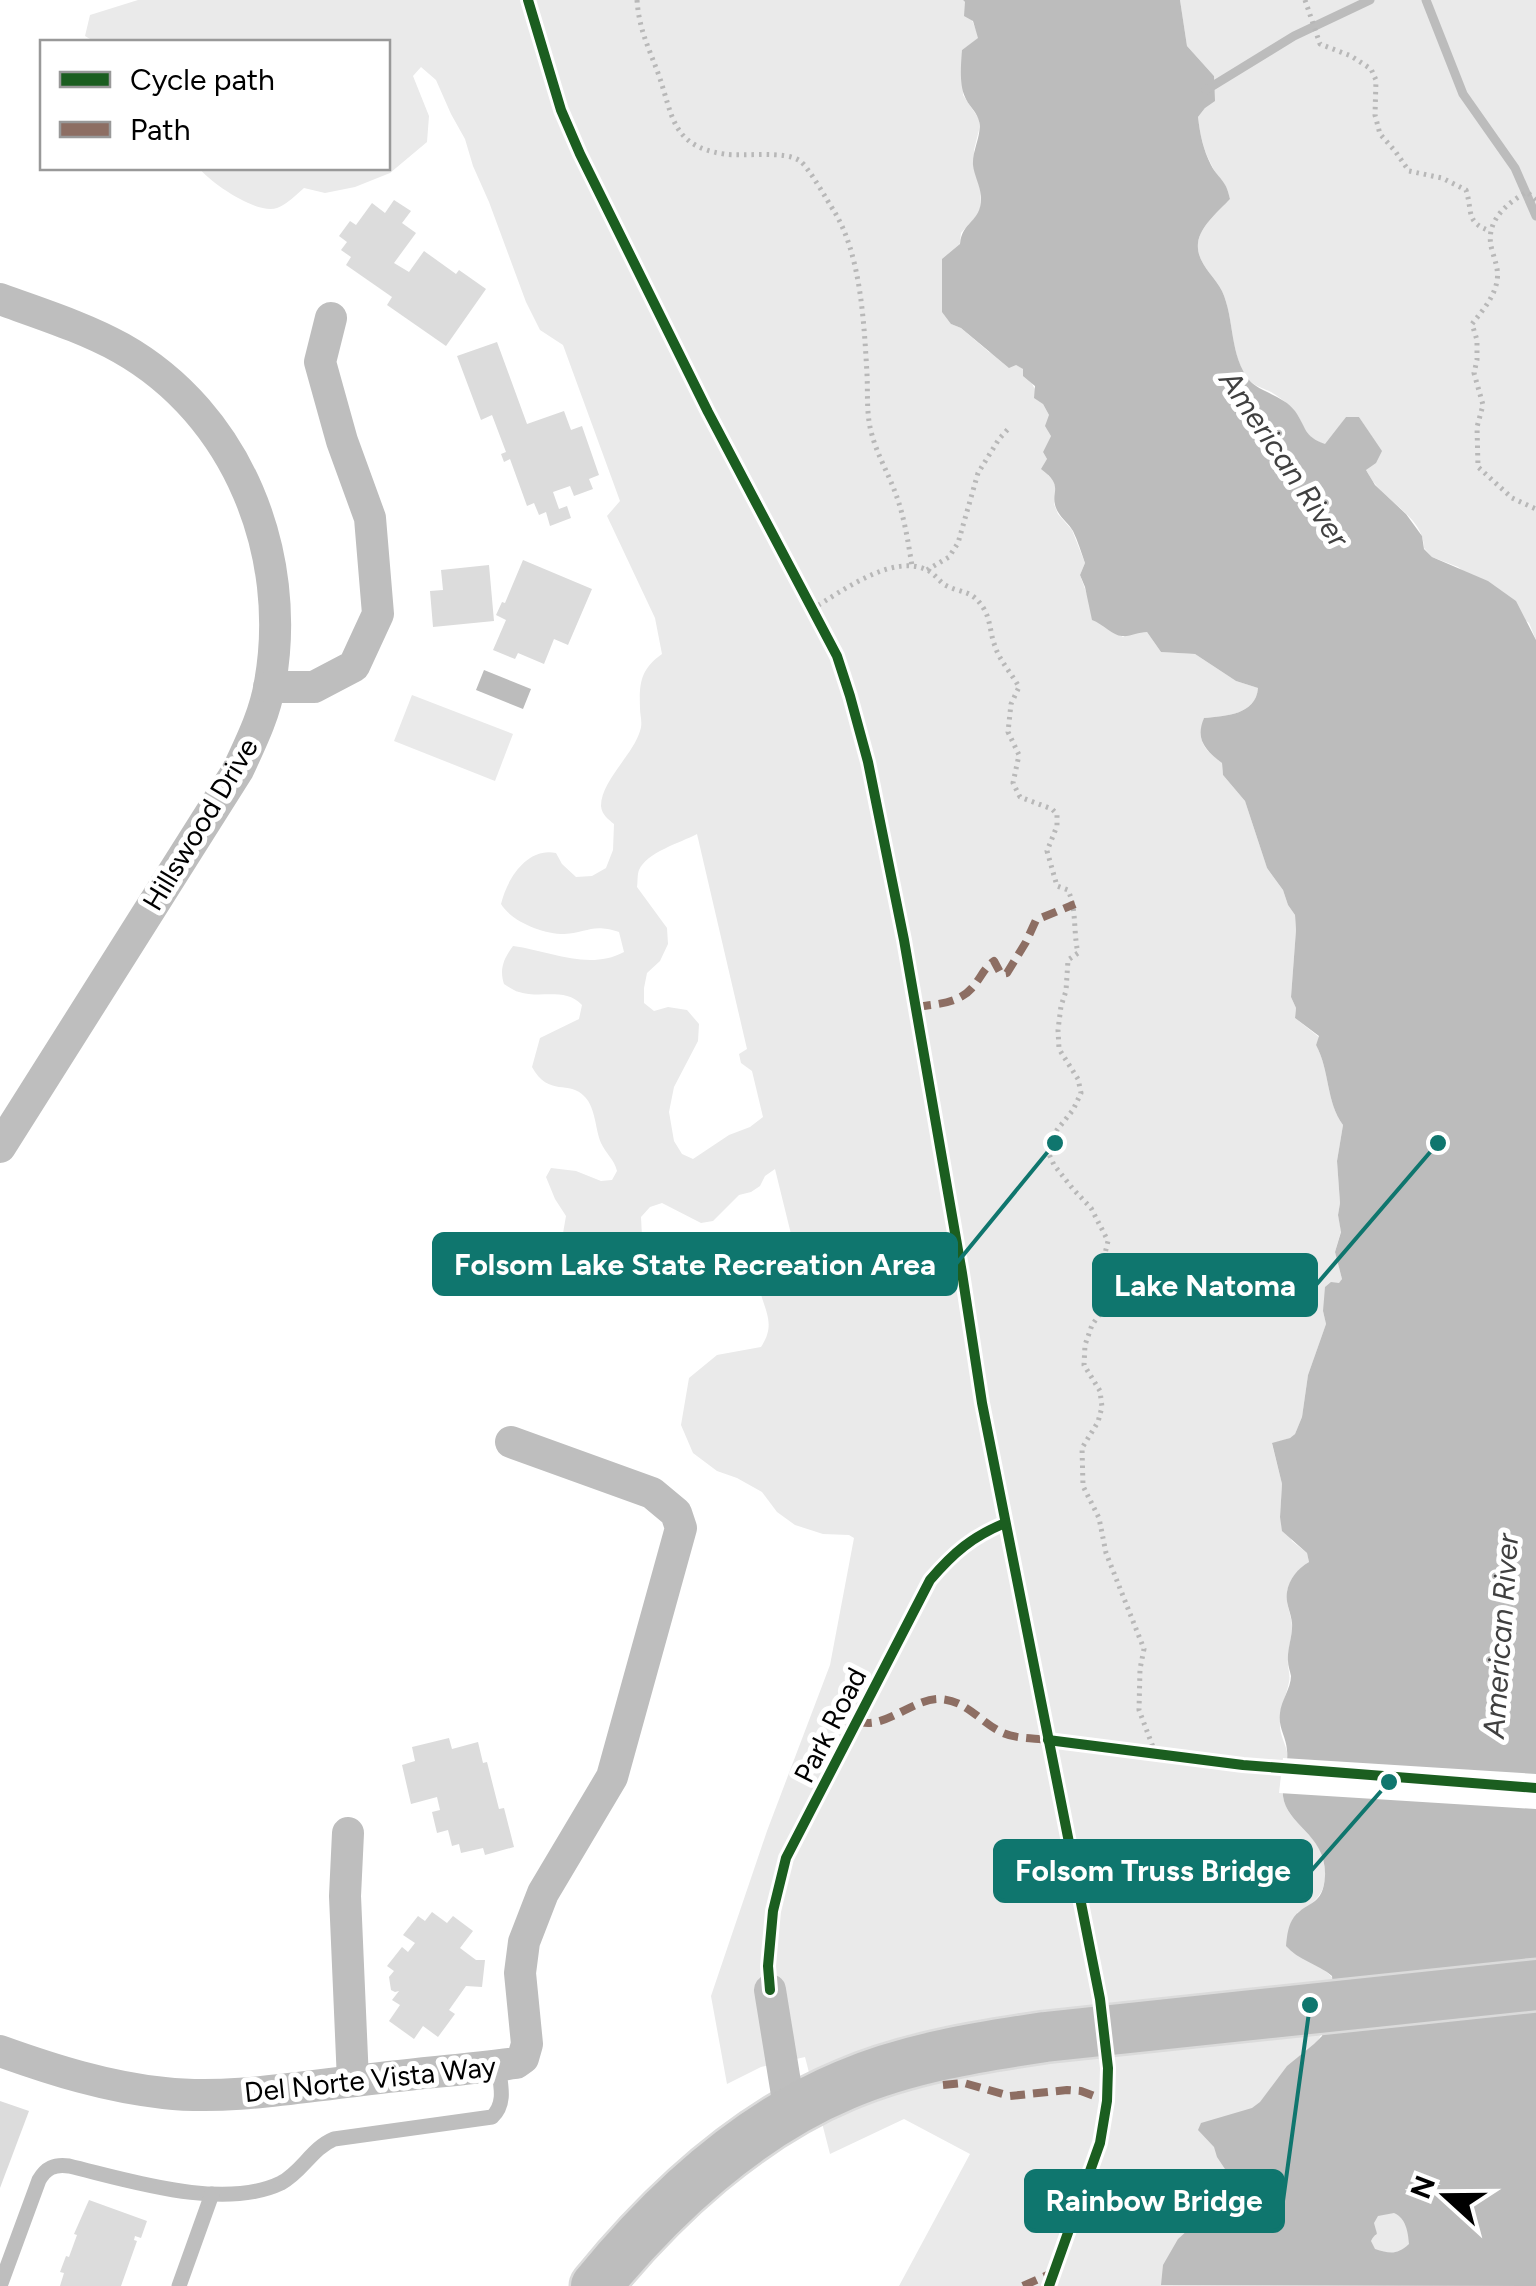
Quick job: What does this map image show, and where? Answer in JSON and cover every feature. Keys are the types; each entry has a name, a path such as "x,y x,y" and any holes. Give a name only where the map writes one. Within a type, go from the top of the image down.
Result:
{"main road":[{"path":"596,2286 653,2223 700,2178 746,2142 844,2085 908,2064 1046,2036 1536,1985"}],"street":[{"name":"Hillswood Drive","path":"0,299 122,349 158,374 190,404 218,437 253,502 270,557 276,615 270,687 257,730 238,770 0,1147"},
{"path":"270,687 314,687 354,666 378,614 370,518 342,441 320,362 331,318"},
{"name":"Del Norte Vista Way","path":"0,2052 56,2071 167,2094 286,2090 516,2064 526,2052 520,1974 524,1942 543,1894 612,1777 681,1528 676,1513 652,1493 511,1442"},
{"path":"348,1833 345,1896 353,2081"},
{"path":"770,1990 790,2113"}],"lane":[{"path":"0,2286 39,2180 51,2167 69,2166 165,2188 212,2194 256,2190 290,2177 321,2146 334,2139 492,2117 502,2102 498,2066"},
{"path":"178,2286 212,2194"}],"path":[{"path":"636,0 639,25 660,77 668,111 680,133 699,147 724,154 786,156 800,161 837,215 854,254 872,437 897,496 912,566"},
{"path":"1305,0 1320,44 1351,56 1371,70 1376,80 1374,115 1380,134 1408,170 1442,178 1466,190 1470,218 1490,231"},
{"path":"1536,200 1526,192 1499,213 1490,231 1498,278 1493,294 1472,324 1478,360 1474,373 1483,405 1477,427 1478,467 1512,498 1536,509"},
{"path":"927,570 949,557 958,542 972,485 999,439 1010,428"},
{"path":"812,608 874,574 897,566 927,570 946,586 966,591 976,599 985,611 995,649 1019,687 1011,704 1008,732 1019,755 1013,784 1020,797 1057,814 1048,851 1057,886 1068,890 1075,904 1078,953 1068,960 1058,1030 1059,1049 1078,1080 1081,1093 1048,1142 1048,1152 1072,1189 1091,1208 1108,1241 1103,1262 1105,1306 1085,1345 1084,1365 1100,1391 1102,1407 1082,1448 1083,1486 1099,1518 1106,1553 1144,1649 1140,1710 1163,1756"},
{"path":"804,593 820,624"},
{"path":"1138,1752 1163,1756"}],"shaded area":[{"path":"138,0 965,2 979,38 962,50 963,95 979,119 974,150 981,192 980,212 961,233 951,324 989,352 1024,369 1049,415 1051,436 1043,452 1056,489 1054,504 1072,530 1085,563 1080,575 1089,600 1106,625 1123,637 1147,632 1161,652 1195,654 1236,681 1258,688 1246,709 1204,718 1201,734 1206,749 1222,763 1223,775 1245,801 1267,868 1295,915 1291,997 1295,1018 1319,1037 1316,1045 1343,1125 1337,1161 1341,1231 1335,1252 1342,1279 1323,1311 1326,1324 1308,1375 1302,1417 1295,1434 1272,1444 1282,1484 1280,1517 1292,1541 1307,1553 1309,1562 1295,1574 1287,1592 1292,1625 1289,1679 1280,1727 1288,1758 1284,1801 1314,1840 1325,1872 1318,1897 1297,1913 1322,1968 1332,1977 1330,2012 1315,2044 1536,2286 899,2286 970,2154 904,2119 830,2154 805,2057 761,2067 727,2084 711,1996 767,1831 830,1665 854,1538 795,1525 777,1512 762,1492 717,1471 693,1453 681,1425 689,1378 717,1355 761,1347 766,1338 769,1322 758,1282 776,1276 804,1287 775,1169 760,1186 739,1195 713,1221 701,1223 662,1203 650,1207 641,1217 643,1256 628,1267 601,1273 572,1272 559,1256 566,1216 546,1177 551,1168 576,1171 601,1181 612,1180 617,1171 601,1143 585,1097 545,1082 532,1067 540,1038 579,1019 582,1005 568,996 513,990 504,984 503,964 513,946 583,960 624,952 619,932 596,928 564,934 547,932 520,921 501,904 513,875 536,855 556,853 576,877 592,876 606,868 613,850 614,824 603,812 602,797 636,740 641,725 641,683 650,665 662,654 655,618 607,516 620,501 563,345 540,330 465,139 436,80 421,67 413,76 429,116 427,142 390,173 355,187 325,193 304,188 284,204 268,209 235,196 201,170 390,170 390,40 92,40 85,36 90,15","holes":["697,834 747,1049 739,1054 741,1063 752,1071 763,1117 693,1159 682,1154 674,1141 669,1112 674,1087 698,1041 699,1024 687,1010 668,1007 654,1011 644,1003 647,973 660,961 668,944 667,928 637,887 639,870 649,858"]},
{"path":"1180,0 1536,0 1536,640 1529,623 1458,567 1432,557 1424,548 1419,529 1366,470 1381,451 1359,417 1346,417 1326,445 1307,432 1290,406 1252,383 1243,371 1226,302 1198,250 1202,231 1230,199 1206,153 1198,117 1205,108 1214,76 1187,46"},
{"path":"412,695 513,734 495,781 394,741"}],"water":[{"name":"American River","path":"1180,0 1187,46 1214,76 1215,101 1198,117 1208,159 1230,199 1202,231 1198,250 1226,302 1243,371 1254,385 1290,406 1309,435 1325,444 1346,417 1359,417 1382,451 1376,463 1366,470 1375,485 1406,514 1422,536 1424,549 1432,557 1488,581 1516,601 1536,640 1536,2286 1161,2285 1163,2265 1178,2239 1200,2219 1218,2211 1232,2194 1233,2181 1214,2147 1198,2130 1201,2123 1260,2102 1287,2066 1322,2036 1334,2000 1332,1976 1286,1946 1292,1920 1318,1898 1325,1876 1320,1850 1291,1815 1283,1796 1287,1756 1280,1718 1291,1681 1288,1656 1292,1628 1287,1592 1295,1574 1309,1562 1307,1553 1282,1531 1282,1484 1272,1443 1295,1434 1302,1417 1308,1375 1326,1324 1325,1287 1342,1279 1335,1252 1341,1232 1337,1161 1343,1125 1316,1045 1319,1036 1295,1018 1291,997 1295,915 1267,868 1245,801 1223,775 1222,763 1206,749 1201,738 1204,718 1246,709 1258,688 1236,681 1195,654 1161,652 1147,632 1119,635 1092,620 1080,575 1085,563 1073,531 1055,505 1053,481 1041,469 1047,459 1043,452 1051,436 1045,426 1049,415 1034,398 1035,386 1023,376 1023,369 1016,365 1009,368 951,324 942,312 942,259 960,244 980,205 973,165 979,123 965,97 961,74 962,50 978,38 973,21 964,16 965,2","holes":["1394,2213 1406,2226 1409,2244 1393,2252 1375,2249 1371,2241 1377,2234 1374,2223 1378,2216"]},
{"path":"484,670 531,689 523,709 476,690"}],"pier":[{"path":"1283,1758 1536,1774 1536,1809 1279,1793"}],"building":[{"path":"394,200 411,211 402,223 416,233 394,263 409,272 424,251 486,289 446,346 387,305 392,297 346,265 351,257 341,250 347,242 339,236 350,221 356,225 372,203 385,213"},
{"path":"497,342 527,424 564,411 571,430 582,426 599,475 589,479 593,489 574,496 570,486 553,492 559,509 567,506 571,518 550,526 546,512 539,515 534,503 527,506 510,459 504,462 501,454 506,452 492,415 481,420 457,356"},
{"path":"523,560 592,589 568,645 554,639 544,664 518,653 515,659 493,650 506,620 496,615"},
{"path":"489,565 494,621 433,627 430,591 443,590 441,570"},
{"path":"449,1738 452,1749 478,1742 499,1809 504,1808 514,1847 485,1855 483,1848 461,1853 459,1844 452,1846 448,1830 437,1833 432,1812 440,1810 437,1797 411,1804 402,1765 415,1761 412,1747"},
{"path":"432,1912 447,1923 453,1916 473,1931 460,1948 476,1960 485,1960 482,1987 466,1986 449,2010 455,2014 438,2037 423,2026 414,2039 389,2021 400,2005 392,2000 399,1991 391,1990 389,1977 394,1971 387,1966 402,1947 408,1952 415,1943 403,1935 418,1916 425,1921"},
{"path":"0,2101 29,2111 0,2188"},
{"path":"89,2200 147,2221 141,2238 135,2236 137,2241 121,2286 60,2286 64,2273 60,2272"}],"waterway":[{"path":"1206,90 1294,36 1370,0"},
{"path":"1426,0 1463,94 1515,168 1536,216"}],"marked path":[{"path":"916,1007 960,997 994,961 1001,974 1007,973 1036,920 1075,904"},
{"path":"857,1721 877,1722 939,1699 965,1707 1006,1734 1048,1740"},
{"path":"943,2085 964,2083 1010,2096 1081,2091 1107,2101"},
{"path":"1023,2286 1054,2272"}],"cycle path":[{"path":"528,0 561,110 580,154 708,412 837,656 868,762 904,940 982,1403 1100,1999 1108,2068 1100,2143 1049,2286"},
{"name":"Park Road","path":"770,1990 773,1911 786,1858 930,1580 964,1546 1005,1523"},
{"path":"1048,1740 1243,1765 1536,1788"}],"place":[{"name":"Folsom Lake State Recreation Area","path":"1055,1143"},
{"name":"Lake Natoma","path":"1438,1143"},
{"name":"Folsom Truss Bridge","path":"1389,1782"},
{"name":"Rainbow Bridge","path":"1310,2005"}]}
